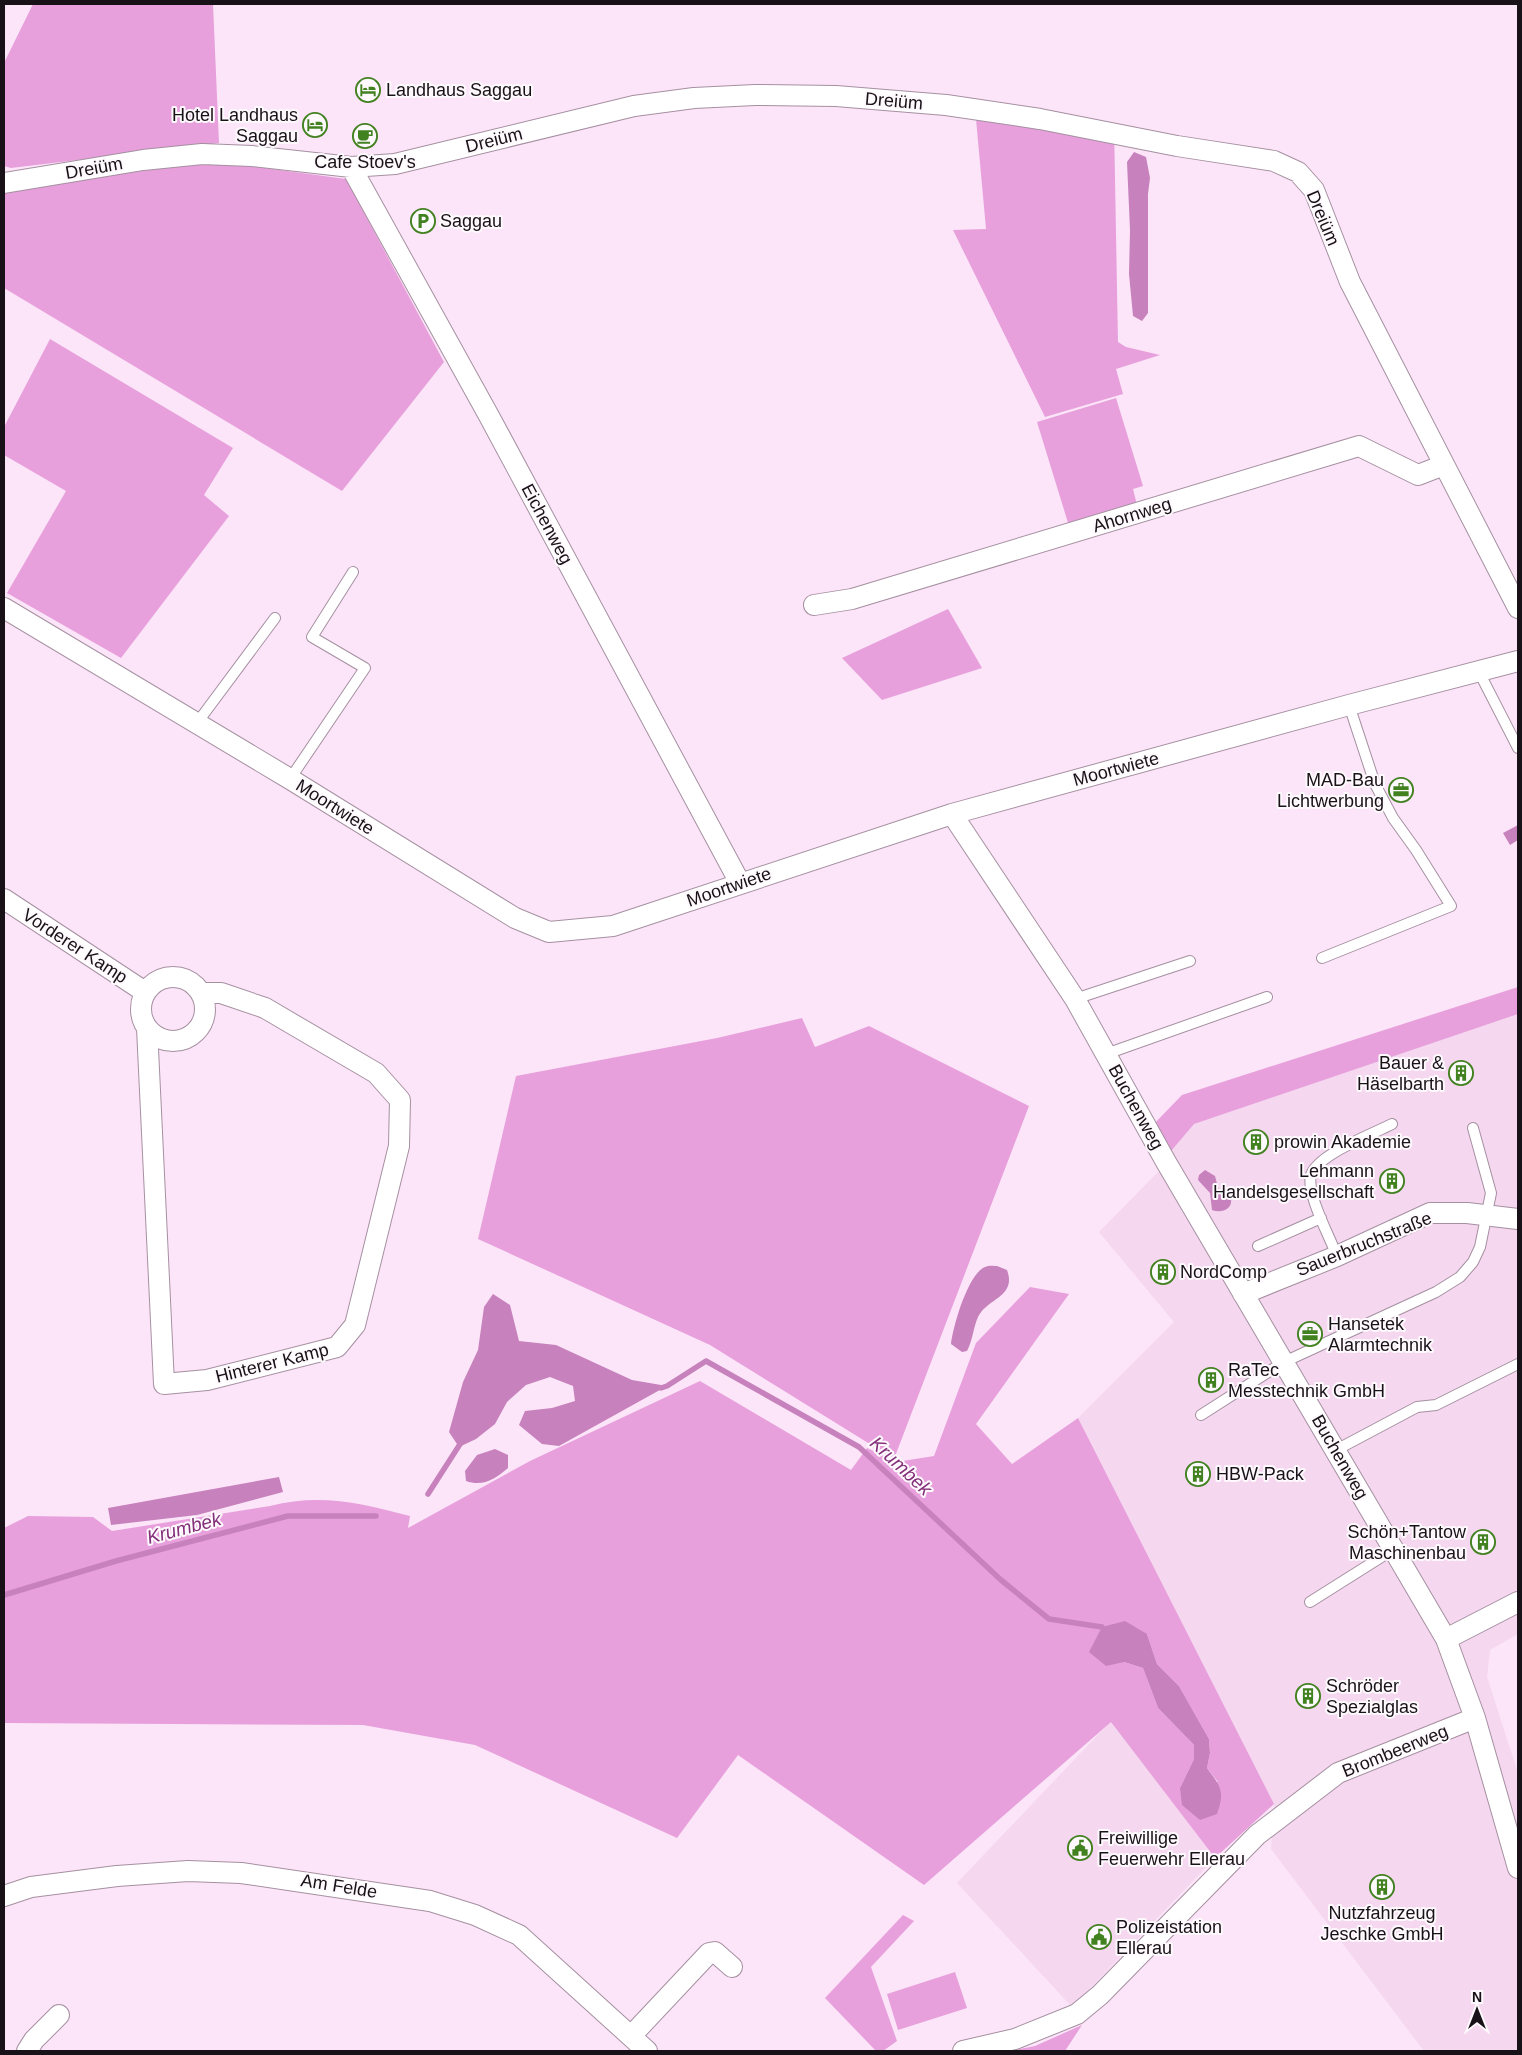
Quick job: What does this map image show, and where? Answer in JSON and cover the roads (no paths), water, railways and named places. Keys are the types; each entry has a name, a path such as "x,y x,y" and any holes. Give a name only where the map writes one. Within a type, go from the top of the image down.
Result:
{"street":[{"name":"Dreiüm","path":"4,183 143,160 202,154 252,156 351,168 395,164 634,106 694,98 755,95 836,96 946,105 1050,121 1177,146 1274,162 1298,172 1314,190 1350,282 1518,608"},
{"name":"Eichenweg","path":"351,168 489,416 740,883"},
{"name":"Ahornweg","path":"814,605 852,599 1359,446 1418,475 1444,464"},
{"name":"Moortwiete","path":"4,608 290,779 515,918 549,932 613,926 952,814 1349,705 1518,661"},
{"name":"Buchenweg","path":"952,814 1075,999 1243,1294 1446,1639 1476,1718 1518,1868"},
{"name":"Vorderer Kamp","path":"4,899 146,992"},
{"path":"146,992 153,984 168,978 182,978 193,984 201,993 206,1005 203,1019 191,1036 174,1041 160,1038 147,1028"},
{"name":"Hinterer Kamp","path":"146,992 142,1002 141,1016 147,1028 164,1384 207,1380 337,1347 355,1324 399,1146 400,1100 376,1073 265,1008 221,993 201,993"},
{"name":"Sauerbruchstraße","path":"1243,1294 1338,1256 1430,1213 1518,1219"},
{"path":"1446,1639 1518,1602"},
{"name":"Brombeerweg","path":"963,2051 1016,2039 1077,2014 1100,1995 1257,1835 1338,1773 1476,1718"},
{"name":"Am Felde","path":"4,1896 31,1887 117,1876 188,1871 251,1874 430,1901 475,1915 520,1936 647,2051"},
{"path":"631,2036 709,1953 715,1952 732,1967"},
{"path":"27,2051 34,2040 60,2015"}],"lane":[{"path":"290,779 365,668 312,636 353,572"},
{"path":"197,723 275,618"},
{"path":"1479,672 1518,748"},
{"path":"1322,958 1451,906 1416,850 1393,818 1375,784 1349,705"},
{"path":"1075,999 1190,960"},
{"path":"1106,1054 1267,997"},
{"path":"1338,1256 1321,1218 1311,1188 1311,1175 1318,1163 1392,1124"},
{"path":"1201,1415 1284,1362 1436,1292 1460,1277 1473,1262 1480,1247 1491,1193 1473,1128"},
{"path":"1258,1246 1321,1218"},
{"path":"1336,1450 1417,1407 1436,1405 1518,1364"},
{"path":"1310,1602 1394,1549"}],"waterway":[{"name":"Krumbek","path":"661,1388 706,1361 859,1447 1001,1580 1049,1619 1102,1627"},
{"name":"Krumbek","path":"428,1494 462,1441"},
{"name":"Krumbek","path":"4,1595 116,1561 288,1516 376,1516"}],"place":[{"name":"Landhaus Saggau","path":"368,90"},
{"name":"Hotel Landhaus Saggau","path":"315,125"},
{"name":"Cafe Stoev's","path":"365,136"},
{"name":"Saggau","path":"423,221"},
{"name":"MAD-Bau Lichtwerbung","path":"1401,790"},
{"name":"Bauer & Häselbarth","path":"1461,1073"},
{"name":"prowin Akademie","path":"1256,1142"},
{"name":"Lehmann Handelsgesellschaft","path":"1392,1181"},
{"name":"NordComp","path":"1163,1272"},
{"name":"Hansetek Alarmtechnik","path":"1310,1334"},
{"name":"RaTec Messtechnik GmbH","path":"1211,1380"},
{"name":"HBW-Pack","path":"1198,1474"},
{"name":"Schön+Tantow Maschinenbau","path":"1483,1542"},
{"name":"Schröder Spezialglas","path":"1308,1696"},
{"name":"Freiwillige Feuerwehr Ellerau","path":"1080,1848"},
{"name":"Nutzfahrzeug Jeschke GmbH","path":"1382,1887"},
{"name":"Polizeistation Ellerau","path":"1099,1937"}]}
